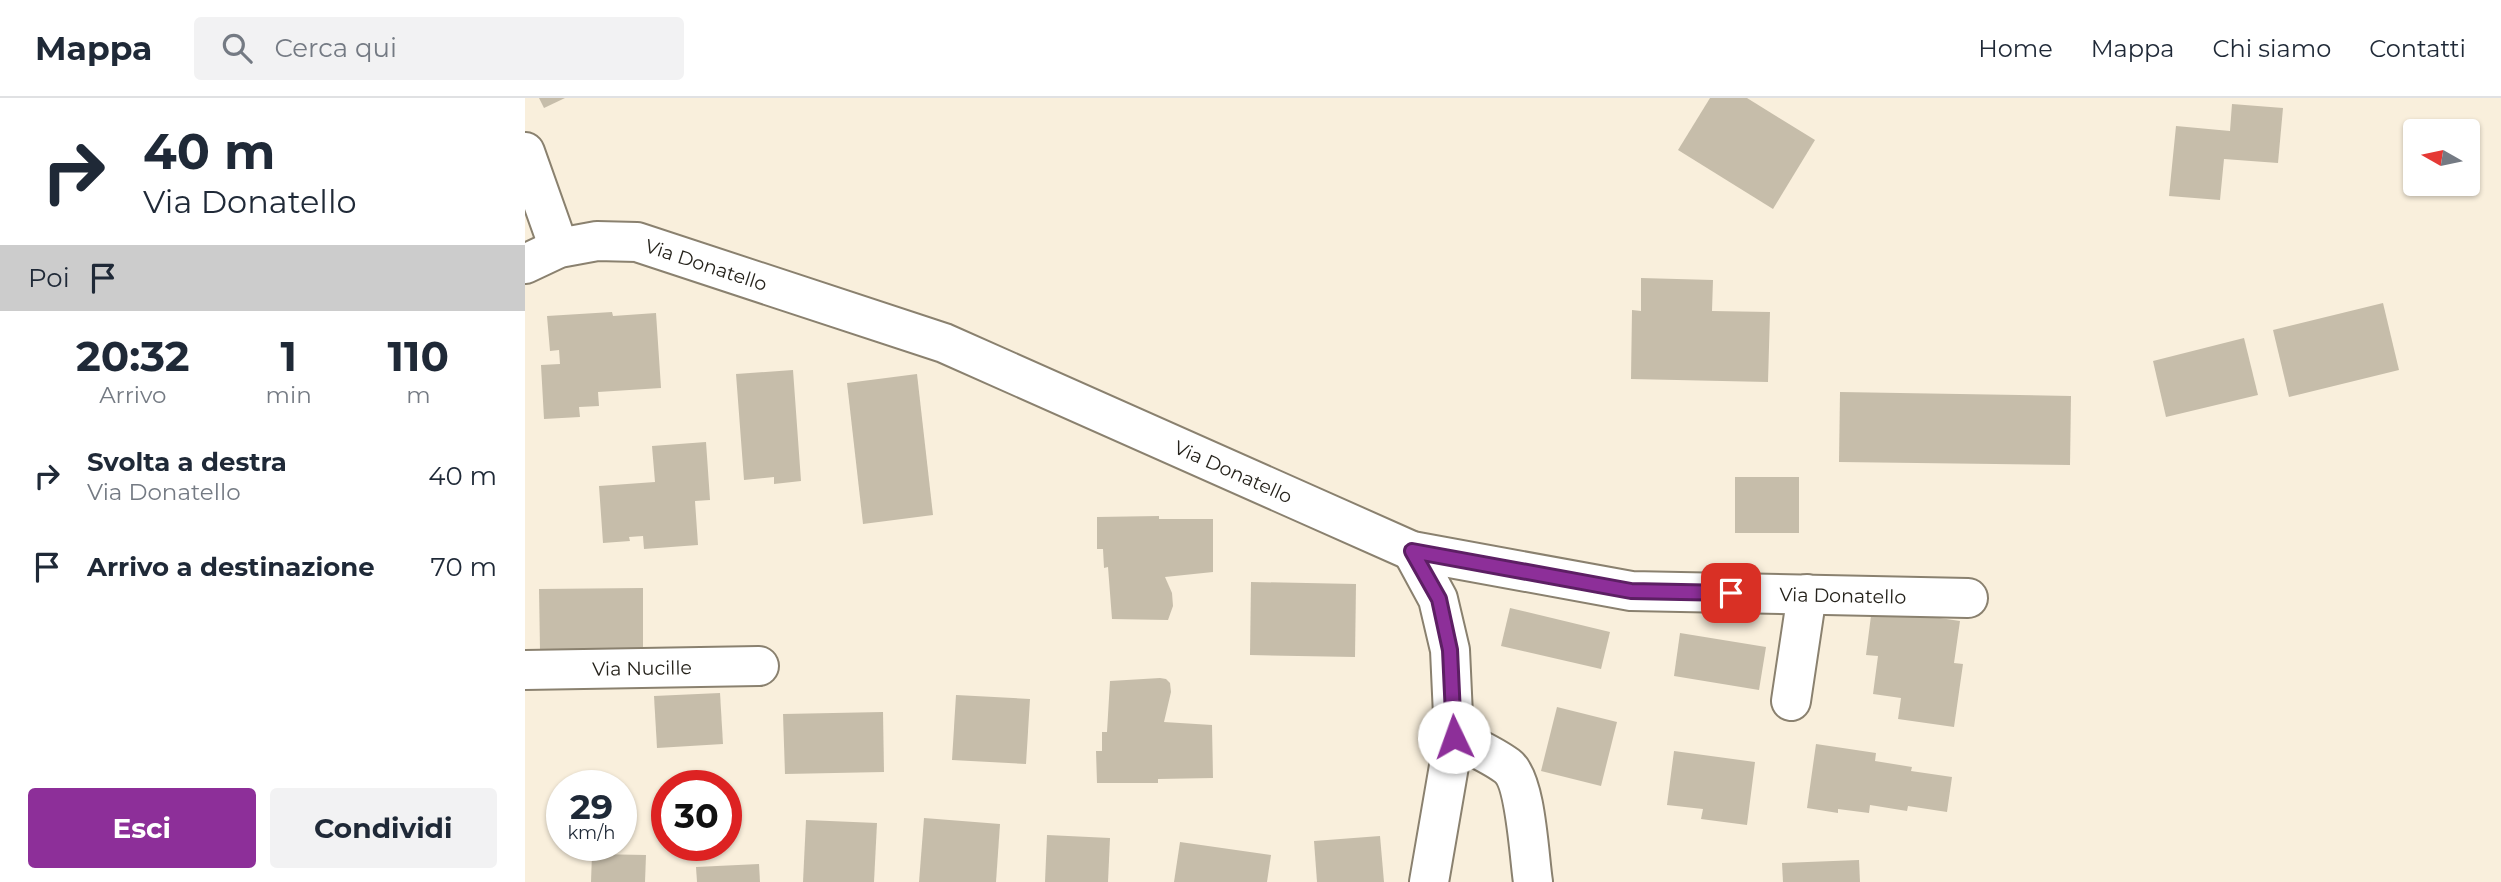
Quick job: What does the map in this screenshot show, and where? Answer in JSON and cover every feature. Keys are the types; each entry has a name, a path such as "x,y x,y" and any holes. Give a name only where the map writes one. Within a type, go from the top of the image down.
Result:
{"street":[{"path":"525,152 559,248"},
{"name":"Via Donatello","path":"525,264 559,248 597,241 637,242 944,343 1412,551 1631,591 1968,598"},
{"path":"1412,551 1439,599 1450,650 1454,737 1429,882"},
{"path":"1791,701 1807,594"},
{"name":"Via Nucille","path":"525,670 759,666"},
{"path":"1454,737 1509,767 1523,802 1533,882"}],"building":[{"path":"539,98 565,98 544,108"},
{"path":"1710,98 1747,98 1815,140 1773,209 1678,150"},
{"path":"2232,104 2283,108 2278,163 2224,159 2220,200 2169,196 2176,126 2230,131"},
{"path":"1641,278 1713,280 1712,311 1770,312 1768,382 1631,379 1632,310 1641,311"},
{"path":"2383,303 2399,370 2289,397 2273,330"},
{"path":"612,312 613,316 656,313 661,388 598,392 599,406 579,407 580,417 544,419 541,365 560,364 559,350 550,351 547,316"},
{"path":"2244,338 2258,395 2166,417 2153,361"},
{"path":"793,370 801,481 774,484 774,477 744,480 736,374"},
{"path":"917,374 933,515 863,524 847,383"},
{"path":"1840,392 2071,396 2070,465 1839,462"},
{"path":"706,442 710,500 695,501 698,545 644,549 643,536 629,537 630,541 603,543 599,486 655,482 652,446"},
{"path":"1735,477 1799,477 1799,533 1735,533"},
{"path":"1159,516 1159,519 1213,519 1213,572 1165,577 1172,593 1173,606 1168,620 1112,619 1108,567 1104,568 1103,549 1097,549 1097,517"},
{"path":"1251,582 1356,584 1355,657 1250,655"},
{"path":"643,588 643,648 540,650 539,589"},
{"path":"1510,608 1610,632 1601,669 1501,646"},
{"path":"1872,608 1960,621 1954,663 1963,664 1954,727 1898,719 1901,698 1873,694 1878,656 1866,655"},
{"path":"1680,633 1766,647 1759,690 1674,676"},
{"path":"1160,678 1170,683 1171,692 1164,722 1212,725 1213,778 1158,779 1158,783 1097,783 1096,751 1102,751 1102,732 1107,732 1110,681"},
{"path":"720,693 723,744 657,748 654,696"},
{"path":"956,695 1030,699 1026,764 952,760"},
{"path":"1557,707 1617,722 1601,786 1541,771"},
{"path":"883,712 884,772 785,774 783,714"},
{"path":"1816,744 1876,753 1875,761 1912,767 1911,771 1952,777 1947,812 1908,806 1907,811 1870,805 1869,813 1838,809 1838,813 1807,808"},
{"path":"1674,751 1755,762 1747,825 1701,819 1703,809 1667,805"},
{"path":"924,818 1000,824 996,882 919,882"},
{"path":"806,820 877,823 874,882 803,882"},
{"path":"1047,835 1110,838 1108,882 1045,882"},
{"path":"1380,836 1384,882 1317,882 1314,841"},
{"path":"1180,842 1271,855 1267,882 1174,882"},
{"path":"637,855 646,855 645,882 591,882 592,861 637,861"},
{"path":"1859,860 1860,882 1783,882 1782,863"},
{"path":"759,864 760,882 697,882 696,867"}],"route":[{"path":"1454,737 1450,650 1439,599 1412,551 1631,591 1731,593"}]}
